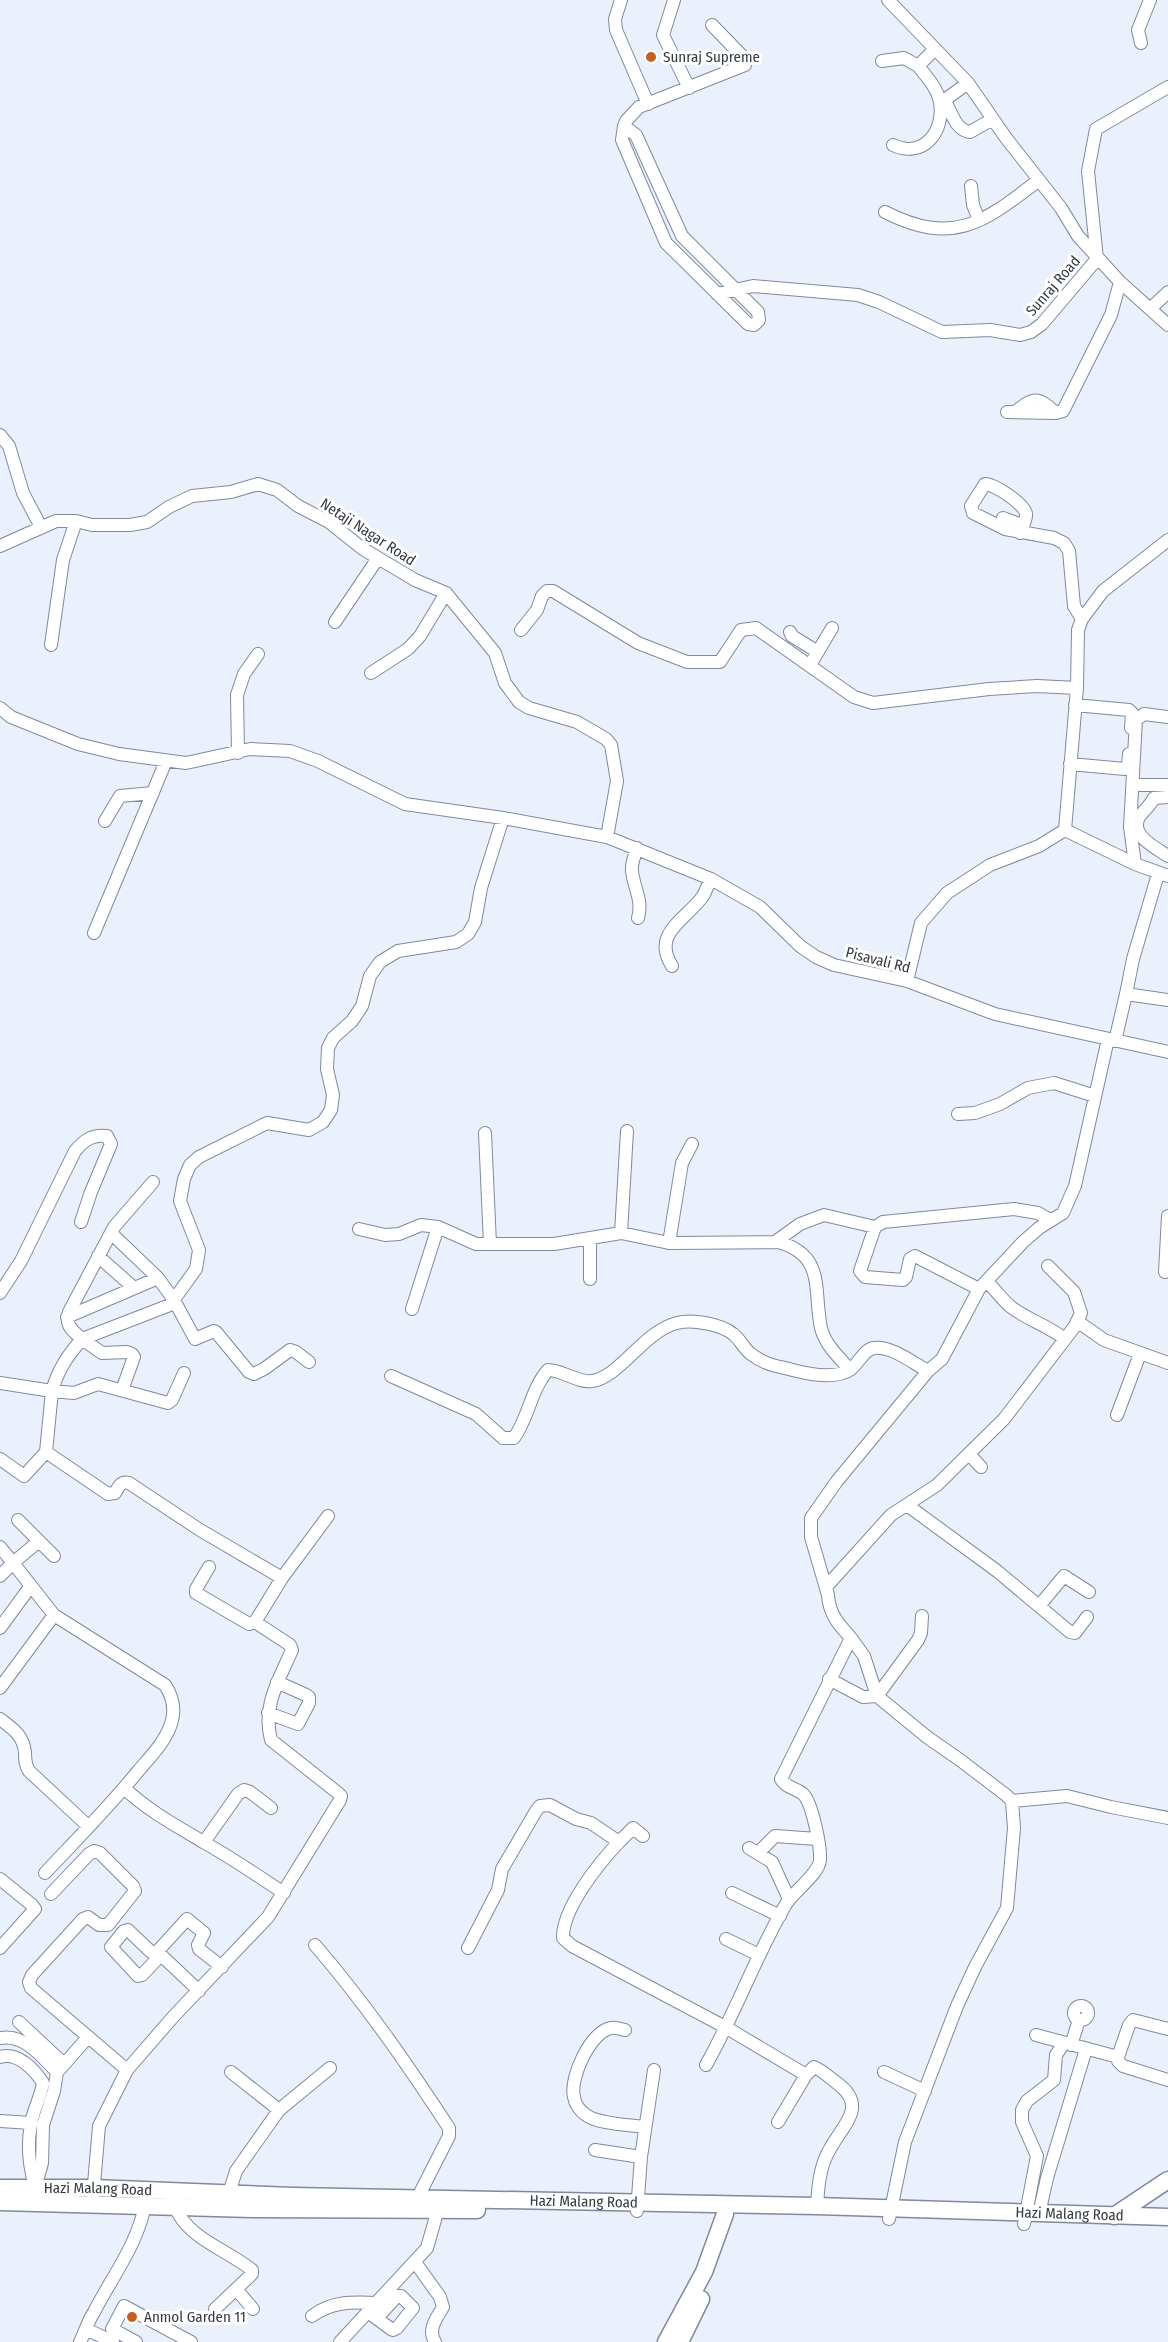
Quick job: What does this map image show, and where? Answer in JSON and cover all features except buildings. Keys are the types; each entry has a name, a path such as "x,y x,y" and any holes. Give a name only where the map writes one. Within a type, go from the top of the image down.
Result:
{"main road":[{"path":"1120,2221 1168,2180"},
{"name":"Hazi Malang Road","path":"0,2188 31,2193 146,2198 229,2193 418,2203 1030,2217 1120,2221 1168,2228"},
{"name":"Hazi Malang Road","path":"0,2202 31,2193"},
{"name":"Hazi Malang Road","path":"146,2198 175,2206 252,2209 418,2203 438,2210 637,2207"},
{"name":"Hazi Malang Road","path":"730,2210 817,2206 889,2214"},
{"path":"666,2342 704,2272 730,2210"},
{"path":"680,2342 713,2276 730,2210"},
{"name":"Hazi Malang Road","path":"1120,2221 1168,2217"}],"street":[{"path":"621,0 615,19 616,30 648,104"},
{"path":"674,0 663,35 689,88"},
{"path":"888,0 968,83 1097,259 1168,325"},
{"path":"1141,43 1138,30 1150,0"},
{"path":"624,126 636,135 675,223 687,242 758,312 759,317 754,325 748,324 666,243 622,140 624,126 639,107 746,64 745,59 712,25"},
{"path":"918,66 935,49"},
{"path":"882,61 904,58 918,66 935,89 940,114 938,129 931,140 916,149 900,149 893,145"},
{"path":"968,83 946,99 958,125 964,131 970,132 993,119"},
{"name":"Sunraj Road","path":"717,294 753,286 858,295 879,302 942,333 990,330 1020,335 1031,332 1042,324 1097,259 1088,171 1096,129 1168,87"},
{"path":"885,212 911,224 936,229 965,227 997,212 1039,180"},
{"path":"971,186 972,205 979,220"},
{"path":"661,231 675,223"},
{"path":"676,253 687,242"},
{"path":"1011,412 1056,413 1063,411 1111,315 1120,282"},
{"path":"1150,309 1168,292"},
{"path":"0,435 9,446 23,493 40,527"},
{"name":"Netaji Nagar Road","path":"0,546 56,520 76,520 92,525 130,525 147,522 169,507 192,496 231,492 258,484 277,489 298,506 328,522 363,549 415,580 446,593 495,653 505,683 519,702 529,708 583,725 600,734 611,745 616,781 607,837"},
{"path":"1003,518 1022,529 1064,543 1070,551 1074,606 1082,619"},
{"path":"51,645 63,560 76,520"},
{"path":"1065,830 1077,688 1078,630 1082,619 1102,591 1168,540"},
{"path":"335,622 378,558"},
{"path":"521,630 537,610 542,596 547,591 553,591 638,643 687,662 720,662 741,630 756,628 854,697 873,703 989,689 1037,686 1077,688"},
{"path":"370,673 408,649 420,636 446,593"},
{"path":"810,665 832,628"},
{"path":"790,632 818,652"},
{"path":"798,656 805,644"},
{"path":"238,753 237,695 244,674 258,654"},
{"path":"1070,764 1125,768 1128,765 1129,755 1131,711 1075,705"},
{"name":"Pisavali Rd","path":"0,708 11,717 78,744 119,754 186,763 250,749 290,751 318,761 405,804 503,818 607,837 711,879 760,907 800,946 816,957 834,964 907,981 931,992 995,1014 1168,1052"},
{"path":"1135,864 1130,827 1137,720 1144,714 1168,717"},
{"path":"94,933 166,761"},
{"path":"1133,785 1168,785"},
{"path":"105,821 120,796 153,793"},
{"path":"1168,797 1154,798 1150,807 1138,819 1137,825 1143,839 1168,856"},
{"path":"0,1459 24,1476 46,1452 52,1391 57,1373 65,1359 82,1339 164,1308 174,1300 196,1269 199,1250 180,1201 184,1179 190,1166 199,1157 267,1123 309,1130 323,1122 330,1110 333,1095 327,1069 328,1048 333,1038 352,1021 362,1006 370,976 380,962 398,951 456,942 468,934 475,922 482,888 503,818"},
{"path":"1065,830 1163,875 1133,959 1126,994 1095,1096 1075,1186 1063,1212 1023,1242 983,1286 942,1359 928,1371 815,1509 811,1518 811,1536 831,1612 864,1656 877,1696 927,1737 1012,1801 1067,1796 1168,1818"},
{"path":"907,981 921,923 947,893 990,865 1039,846 1065,830"},
{"path":"637,848 632,872 641,908 638,918"},
{"path":"672,966 665,955 666,940 679,920 702,896 711,879"},
{"path":"1126,994 1168,1000"},
{"path":"958,1114 975,1113 1000,1104 1028,1088 1054,1083 1095,1096"},
{"path":"621,1233 627,1131"},
{"path":"485,1133 490,1244"},
{"path":"1,1291 21,1261 75,1151 85,1140 107,1136 111,1144 81,1222"},
{"path":"669,1243 682,1163 692,1144"},
{"path":"122,1390 134,1357 132,1354 127,1352 102,1353 70,1329 67,1317 111,1233 130,1206 153,1182"},
{"path":"1050,1220 1038,1213 1014,1209 883,1222 876,1227 860,1271 865,1277 903,1280 906,1277 910,1259 915,1256 999,1292 1010,1306 1050,1327 1065,1339"},
{"path":"775,1242 800,1224 824,1215 876,1227"},
{"path":"1165,1272 1168,1216"},
{"path":"359,1228 385,1235 399,1234 421,1225 438,1227 477,1244 554,1244 621,1233 669,1243 775,1242 794,1246 805,1255 816,1274 821,1329 827,1344 850,1370"},
{"path":"412,1309 438,1227"},
{"path":"111,1233 158,1278 174,1300 192,1336 198,1339 210,1332 216,1332 249,1372 258,1373 290,1350 309,1362"},
{"path":"590,1239 590,1279"},
{"path":"98,1256 134,1288"},
{"path":"826,1587 891,1515 937,1485 1004,1419 1065,1339 1081,1313 1074,1292 1048,1266"},
{"path":"67,1317 158,1278"},
{"path":"1077,1321 1104,1340 1168,1363"},
{"path":"391,1376 476,1414 503,1438 514,1438 541,1378 548,1370 558,1370 584,1381 594,1381 614,1370 655,1332 678,1322 715,1324 733,1334 751,1354 771,1365 808,1374 827,1375 850,1370 870,1349 876,1347 886,1349 928,1371"},
{"path":"1117,1415 1140,1354"},
{"path":"0,1383 74,1393 98,1384 168,1403 172,1400 184,1373"},
{"path":"46,1452 108,1494 115,1492 120,1484 129,1483 200,1530 282,1578"},
{"path":"969,1454 981,1467"},
{"path":"907,1505 997,1571 1072,1633 1077,1631 1087,1617"},
{"path":"255,1622 282,1578 328,1516"},
{"path":"18,1520 54,1556"},
{"path":"0,1576 39,1541"},
{"path":"0,1547 54,1616 165,1685 172,1695 174,1708 172,1723 166,1737 124,1788 45,1873"},
{"path":"93,2195 99,2126 127,2070 268,1917 341,1796 275,1746 271,1740 268,1731 270,1699 292,1647 255,1622 247,1623 196,1593 209,1567"},
{"path":"1039,1606 1064,1576 1089,1592"},
{"path":"0,1628 30,1587"},
{"path":"0,1688 54,1616"},
{"path":"829,1679 863,1697 877,1696 918,1640 921,1633 922,1616"},
{"path":"706,2065 727,2028 759,1955 789,1899 820,1861 808,1800 798,1791 784,1784 781,1779 851,1638"},
{"path":"268,1713 298,1724 309,1703 309,1697 278,1682"},
{"path":"0,1719 21,1738 29,1771 88,1826"},
{"path":"124,1788 145,1807 284,1893"},
{"path":"204,1842 238,1794 244,1790 271,1808"},
{"path":"889,2214 905,2142 975,1967 1007,1908 1014,1828 1012,1801"},
{"path":"468,1948 498,1890 502,1869 540,1806 550,1805 576,1819 591,1823 619,1842"},
{"path":"643,1836 633,1828 606,1855 570,1911 562,1928 563,1938 572,1946 727,2028 806,2075"},
{"path":"789,1899 772,1862 754,1851 775,1836 817,1839"},
{"path":"51,1894 88,1854 94,1851 100,1853 133,1886 135,1891 108,1925 99,1925 88,1917 83,1919 32,1975 29,1982 31,1988 127,2070"},
{"path":"0,1879 35,1909 0,1948"},
{"path":"732,1893 780,1916"},
{"path":"199,1991 159,1954 187,1919 204,1933 198,1945 199,1949 222,1967"},
{"path":"726,1939 759,1955"},
{"path":"315,1946 346,1981 399,2053 448,2128 449,2136 418,2203"},
{"path":"1030,2217 1036,2156 1022,2122 1022,2110 1027,2101 1054,2080 1056,2055 1068,2044 1079,2020"},
{"path":"1168,2029 1132,2020 1118,2058 1123,2066 1168,2080"},
{"path":"19,2022 61,2068"},
{"path":"625,2030 611,2028 592,2040 577,2073 573,2096 582,2111 592,2119 645,2127"},
{"path":"1036,2035 1118,2058"},
{"path":"31,2193 42,2163 43,2125 61,2068 88,2037"},
{"path":"0,2038 22,2040 61,2068"},
{"path":"1030,2217 1047,2178 1086,2049"},
{"path":"0,2057 15,2057 23,2061 43,2083 31,2123 29,2164 31,2193"},
{"path":"229,2193 236,2171 279,2110 330,2068"},
{"path":"778,2122 810,2069 817,2068 848,2092 853,2099 854,2107 825,2160 820,2178 817,2206"},
{"path":"637,2207 641,2157 654,2070"},
{"path":"231,2072 279,2110"},
{"path":"884,2072 925,2091"},
{"path":"0,2121 31,2123"},
{"path":"595,2150 641,2157"},
{"path":"24,2156 31,2193"},
{"path":"80,2342 93,2312 126,2257 139,2228 146,2198"},
{"path":"175,2206 178,2216 197,2234 252,2270 252,2274 215,2309"},
{"path":"340,2342 374,2311 427,2248 438,2210"},
{"path":"415,2262 440,2297 442,2307 432,2326 432,2338 435,2342"},
{"path":"236,2289 253,2309"},
{"path":"312,2316 322,2308 335,2304 374,2311"},
{"path":"133,2341 111,2328 124,2306 191,2342"},
{"path":"86,2329 113,2342"}],"place":[{"name":"Sunraj Supreme","path":"651,57"},
{"name":"Anmol Garden 11","path":"132,2317"}]}
